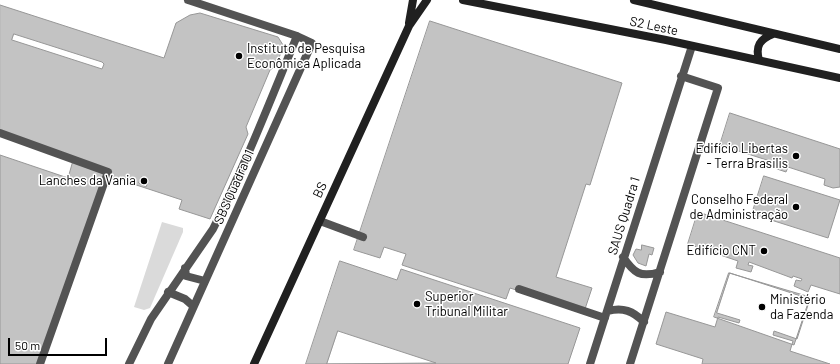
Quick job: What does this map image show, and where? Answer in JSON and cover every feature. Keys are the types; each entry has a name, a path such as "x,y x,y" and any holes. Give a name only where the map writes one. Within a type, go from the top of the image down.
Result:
{"main road":[{"name":"BS","path":"409,26 413,0"},
{"name":"BS","path":"254,364 409,26 427,0"},
{"name":"S2 Leste","path":"464,0 692,46 840,78"},
{"name":"S2 Leste","path":"634,0 773,34 840,48"},
{"path":"759,60 757,52 758,43 764,37 773,34"}],"lane":[{"name":"SBS Quadra 01","path":"169,361 312,44 311,41 297,36 188,0"},
{"name":"SBS Quadra 01","path":"129,364 151,319 168,292 213,229 221,214 242,168 297,36"},
{"name":"SAUS Quadra 1","path":"590,364 681,76 692,46"},
{"path":"630,364 718,88 681,76"},
{"path":"0,133 108,172 40,364"},
{"path":"320,221 363,237"},
{"path":"623,257 632,270 641,274 649,275 660,272"},
{"path":"185,268 186,276 205,281"},
{"path":"519,289 606,314 616,309 627,310 635,314 644,322"},
{"path":"168,292 185,299 194,306"}],"shaded area":[{"path":"162,222 183,228 183,232 150,308 144,310 134,307"}],"building":[{"path":"0,5 164,58 176,23 190,15 200,13 278,37 283,45 277,65 270,70 246,127 248,134 210,219 179,209 182,200 112,177 109,186 101,183 42,364 0,364 0,155 68,178 74,157 0,133","holes":["14,34 102,62 104,64 102,69 12,40"]},
{"path":"430,21 622,83 590,185 586,184 556,277 592,288 584,312 510,288 506,299 402,265 406,254 384,247 380,258 354,250"},
{"name":"Edifício Libertas - Terra Brasilis","path":"730,113 840,149 840,187 833,188 824,185 825,179 788,167 786,172 777,169 771,164 773,162 720,145"},
{"name":"Conselho Federal de Administração","path":"764,176 840,200 828,238 752,214"},
{"name":"Lanches da Vania","path":"142,177 149,180 146,187 139,183"},
{"name":"Edifício CNT","path":"698,212 840,258 840,294 811,285 808,292 794,286 796,280 801,281 802,279 793,276 792,278 749,262 748,265 753,266 751,272 736,268 738,261 688,244"},
{"path":"642,245 654,248 652,255 649,254 646,266 638,263 633,255 636,249 641,250"},
{"name":"Superior Tribunal Militar","path":"340,261 397,280 401,269 580,328 568,364 306,364"},
{"name":"Ministério da Fazenda","path":"729,273 810,297 794,345 714,317"},
{"path":"730,273 810,299 797,339 774,331 773,335 793,341 790,351 830,364 702,364 703,359 656,344 666,312 715,327 718,317 739,323 740,320 717,313"},
{"path":"338,331 436,363 327,364"}],"place":[{"name":"Instituto de Pesquisa Econômica Aplicada","path":"239,56"},
{"name":"Edifício Libertas - Terra Brasilis","path":"796,156"},
{"name":"Lanches da Vania","path":"144,181"},
{"name":"Conselho Federal de Administração","path":"796,207"},
{"name":"Edifício CNT","path":"764,251"},
{"name":"Superior Tribunal Militar","path":"417,304"},
{"name":"Ministério da Fazenda","path":"762,307"}]}
